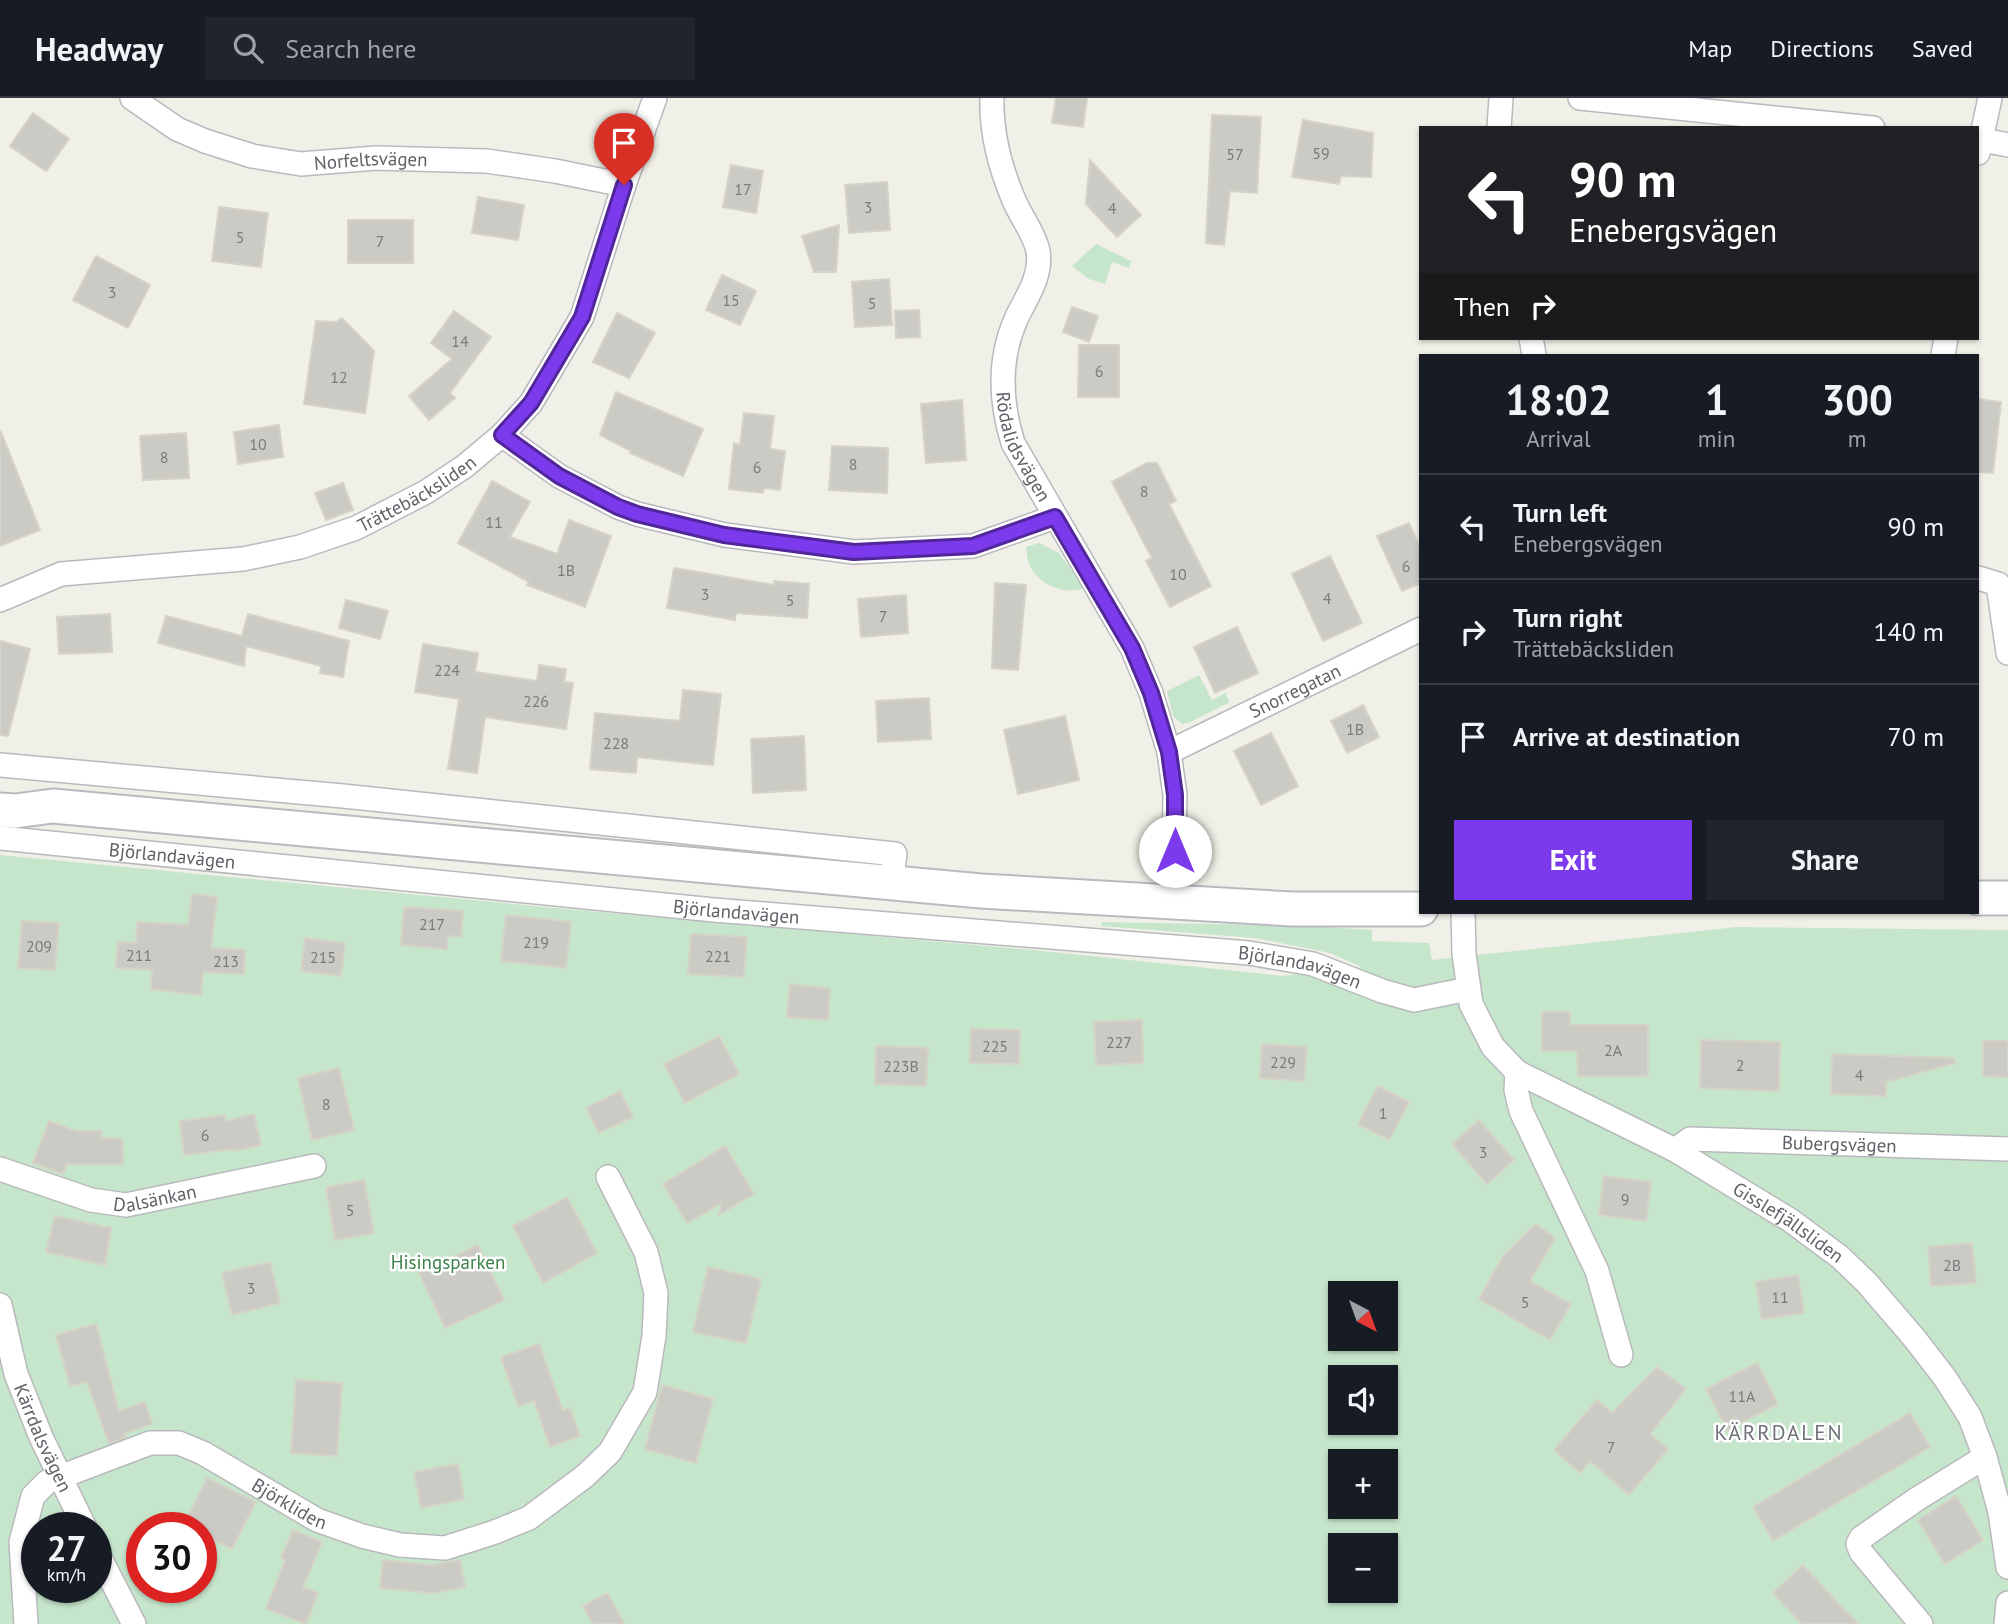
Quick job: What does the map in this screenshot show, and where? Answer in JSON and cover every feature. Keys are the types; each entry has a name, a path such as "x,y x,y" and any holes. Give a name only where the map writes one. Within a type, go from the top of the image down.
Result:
{"street":[{"name":"Norfeltsvägen","path":"132,98 177,130 205,142 252,156 301,163 376,158 486,161 624,185"},
{"name":"Trättebäcksliden","path":"0,600 61,574 243,559 300,547 356,528 426,492 465,466 502,435 531,403 582,317 655,98"},
{"name":"Rödalidsvägen","path":"992,98 995,142 1012,197 1033,237 1038,253 1037,274 1016,318 1007,346 1002,373 1003,401 1013,443 1132,648 1151,693 1169,752 1176,825 1173,903"},
{"path":"1499,126 1501,98"},
{"path":"1580,98 1854,126"},
{"path":"1979,140 1990,98"},
{"path":"1979,144 2008,145"},
{"path":"502,435 559,476 618,507 724,535 854,552 973,546 1055,517"},
{"path":"1994,582 2008,653"},
{"name":"Snorregatan","path":"1169,752 1419,630"},
{"path":"0,765 343,796 895,854 891,883"},
{"name":"Björlandavägen","path":"0,793 20,795 53,806"},
{"name":"Björlandavägen","path":"0,810 15,811 53,806 981,891 1292,909 1419,909"},
{"name":"Björlandavägen","path":"0,838 700,908 1250,953 1313,964 1382,991 1414,1000 1468,989"},
{"path":"1979,898 2008,898"},
{"name":"Gisslefjällsliden","path":"1463,914 1464,954 1471,1004 1493,1048 1517,1072 1675,1150 1790,1220 1840,1257 1867,1283 1945,1378 1970,1417 1985,1457 2000,1512 2008,1567"},
{"path":"1517,1072 1516,1090 1521,1111 1597,1272 1621,1355"},
{"name":"Bubergsvägen","path":"1675,1150 1690,1139 2008,1149"},
{"name":"Dalsänkan","path":"0,1168 91,1200 126,1205 314,1166"},
{"name":"Björkliden","path":"26,1624 21,1542 33,1496 47,1482 150,1443 179,1443 203,1453 317,1520 362,1536 400,1545 445,1548 495,1532 585,1476 610,1452 645,1392 654,1336 656,1293 646,1252 608,1177"},
{"name":"Kärrdalsvägen","path":"0,1305 16,1374 59,1477 77,1512"},
{"path":"1921,1624 1861,1552 1858,1544 1861,1538 1985,1457"},
{"path":"112,1581 134,1624"},
{"path":"2006,1624 2008,1603"}],"green space":[{"path":"1096,244 1131,261 1129,268 1112,262 1105,284 1089,279 1072,266"},
{"path":"1039,543 1059,553 1084,588 1060,589 1038,577 1029,564 1026,547"},
{"path":"1199,675 1212,700 1225,693 1230,702 1182,724 1173,716 1167,691"},
{"name":"Hisingsparken","path":"0,855 1033,950 1283,976 1362,967 1330,953 1255,938 1101,926 1102,922 1312,926 1372,930 1372,941 1429,943 1432,960 1737,927 2008,930 2008,1624 0,1624"}],"building":[{"path":"1056,98 1087,98 1083,127 1052,123"},
{"path":"33,113 69,139 46,171 10,146"},
{"path":"1212,115 1261,117 1257,193 1230,191 1224,245 1206,243"},
{"path":"1303,120 1373,133 1371,177 1341,176 1339,184 1292,177"},
{"path":"1090,160 1141,215 1117,237 1086,204"},
{"path":"731,165 763,171 756,213 723,207"},
{"path":"887,182 890,230 849,233 845,185"},
{"path":"478,197 524,205 518,240 472,233"},
{"path":"219,207 268,213 261,267 212,261"},
{"path":"348,220 413,220 413,263 348,263"},
{"path":"839,225 836,272 814,272 802,236"},
{"path":"96,256 150,285 128,328 73,300"},
{"path":"722,275 756,291 740,325 706,310"},
{"path":"889,279 892,325 855,327 852,282"},
{"path":"1072,307 1098,316 1089,342 1063,332"},
{"path":"919,310 920,337 896,338 895,311"},
{"path":"454,311 491,337 450,393 455,398 429,420 409,396 452,359 431,343"},
{"path":"617,313 655,333 629,378 593,362"},
{"path":"342,318 374,351 365,413 304,404 316,321 337,322"},
{"path":"1079,345 1119,345 1119,397 1078,397"},
{"path":"616,392 703,429 683,476 630,453 631,451 600,435"},
{"path":"1979,399 2001,402 1993,473 1979,472"},
{"path":"962,400 966,460 926,463 921,404"},
{"path":"744,413 774,416 770,449 785,451 780,490 764,488 763,493 729,489 734,443 740,445"},
{"path":"279,425 283,457 238,464 234,432"},
{"path":"0,433 40,530 0,546"},
{"path":"186,433 189,478 143,480 140,436"},
{"path":"832,446 888,448 887,493 829,490"},
{"path":"1147,463 1157,463 1176,501 1169,504 1211,586 1170,607 1146,561 1152,558 1112,482"},
{"path":"492,481 530,502 510,537 557,554 569,520 611,536 585,607 527,585 529,582 458,543"},
{"path":"343,483 353,510 326,520 315,493"},
{"path":"1409,523 1419,546 1419,584 1402,591 1377,536"},
{"path":"1330,556 1362,623 1323,641 1292,574"},
{"path":"674,568 774,585 774,581 809,584 807,618 736,613 735,620 667,608"},
{"path":"995,583 1026,585 1018,670 992,668"},
{"path":"906,595 908,633 861,637 858,599"},
{"path":"346,600 388,611 380,639 339,628"},
{"path":"110,614 112,652 59,654 57,617"},
{"path":"248,614 349,641 343,677 320,673 321,666 246,646 244,666 158,643 166,616 242,636"},
{"path":"1237,627 1258,673 1215,693 1194,647"},
{"path":"0,641 30,649 8,736 0,735"},
{"path":"423,644 478,653 475,672 537,681 539,665 566,669 564,682 573,683 566,729 485,717 477,773 448,769 459,699 415,692"},
{"path":"683,690 721,694 713,765 637,757 636,773 590,769 595,713 680,721"},
{"path":"929,698 931,739 878,742 876,701"},
{"path":"1363,705 1379,737 1347,753 1331,721"},
{"path":"1065,716 1079,780 1018,794 1004,730"},
{"path":"1271,733 1298,786 1261,805 1234,751"},
{"path":"804,736 806,790 753,793 751,739"},
{"path":"192,894 217,897 211,948 245,950 244,974 203,972 201,995 151,989 152,970 116,968 118,942 136,943 137,922 188,925"},
{"path":"404,907 463,911 461,937 448,936 447,949 401,945"},
{"path":"506,915 571,922 566,968 501,961"},
{"path":"22,921 59,923 55,970 18,968"},
{"path":"691,934 747,937 744,977 688,974"},
{"path":"305,938 345,943 341,976 301,971"},
{"path":"790,984 830,989 828,1020 787,1017"},
{"path":"1542,1012 1570,1012 1570,1025 1648,1025 1648,1076 1578,1076 1577,1051 1542,1051"},
{"path":"1142,1020 1143,1063 1096,1065 1094,1022"},
{"path":"971,1029 1020,1030 1019,1064 970,1063"},
{"path":"719,1036 739,1074 685,1103 664,1064"},
{"path":"1701,1040 1780,1042 1779,1091 1700,1088"},
{"path":"1983,1041 2008,1041 2008,1077 1983,1076"},
{"path":"1262,1044 1307,1047 1304,1081 1260,1078"},
{"path":"876,1046 928,1048 926,1086 875,1084"},
{"path":"1832,1054 1954,1058 1955,1063 1886,1082 1886,1096 1831,1094"},
{"path":"339,1068 354,1130 312,1140 298,1078"},
{"path":"1378,1086 1409,1102 1389,1140 1358,1124"},
{"path":"620,1091 633,1117 599,1133 586,1108"},
{"path":"254,1114 261,1145 235,1151 184,1155 180,1121 225,1115 226,1121"},
{"path":"1479,1120 1514,1160 1487,1184 1452,1144"},
{"path":"49,1121 76,1131 102,1131 101,1138 122,1139 123,1164 67,1164 63,1174 33,1163"},
{"path":"725,1146 754,1194 719,1215 722,1203 687,1223 663,1184"},
{"path":"1604,1176 1651,1182 1646,1221 1599,1215"},
{"path":"364,1180 374,1233 335,1240 326,1187"},
{"path":"567,1197 597,1253 543,1283 513,1226"},
{"path":"55,1216 111,1228 105,1265 46,1252"},
{"path":"1536,1224 1555,1238 1530,1281 1571,1304 1550,1340 1479,1299 1503,1256"},
{"path":"1972,1243 1976,1283 1931,1286 1928,1247"},
{"path":"478,1245 504,1300 445,1328 419,1273"},
{"path":"270,1262 280,1303 232,1315 222,1273"},
{"path":"708,1267 761,1279 746,1343 693,1332"},
{"path":"1798,1275 1804,1313 1762,1319 1756,1282"},
{"path":"96,1324 119,1411 145,1402 152,1424 125,1433 126,1437 109,1444 87,1382 70,1386 56,1335"},
{"path":"539,1344 563,1411 570,1408 580,1436 550,1447 534,1401 518,1406 501,1357"},
{"path":"1757,1363 1778,1404 1727,1430 1706,1389"},
{"path":"1657,1367 1686,1389 1650,1434 1668,1449 1629,1495 1590,1461 1580,1473 1554,1450 1597,1400 1612,1413"},
{"path":"296,1380 342,1383 337,1456 291,1453"},
{"path":"662,1385 713,1399 696,1463 645,1449"},
{"path":"1910,1413 1930,1447 1773,1541 1753,1507"},
{"path":"458,1464 464,1499 421,1508 414,1472"},
{"path":"207,1478 256,1502 232,1549 217,1541 217,1512 190,1512"},
{"path":"1956,1496 1983,1540 1945,1564 1918,1520"},
{"path":"293,1530 322,1542 303,1587 318,1593 306,1624 266,1609 285,1560 281,1558"},
{"path":"383,1560 432,1565 460,1560 465,1587 433,1593 380,1588"},
{"path":"1803,1565 1858,1624 1802,1624 1773,1593"},
{"path":"608,1594 624,1624 593,1624 583,1606"}],"district":[{"name":"KÄRRDALEN","path":"1779,1432"}],"route":[{"path":"624,185 582,317 531,403 502,435 559,476 618,507 724,535 854,552 973,546 1055,517 1132,648 1151,693 1169,752 1175,795 1175,851"}]}
